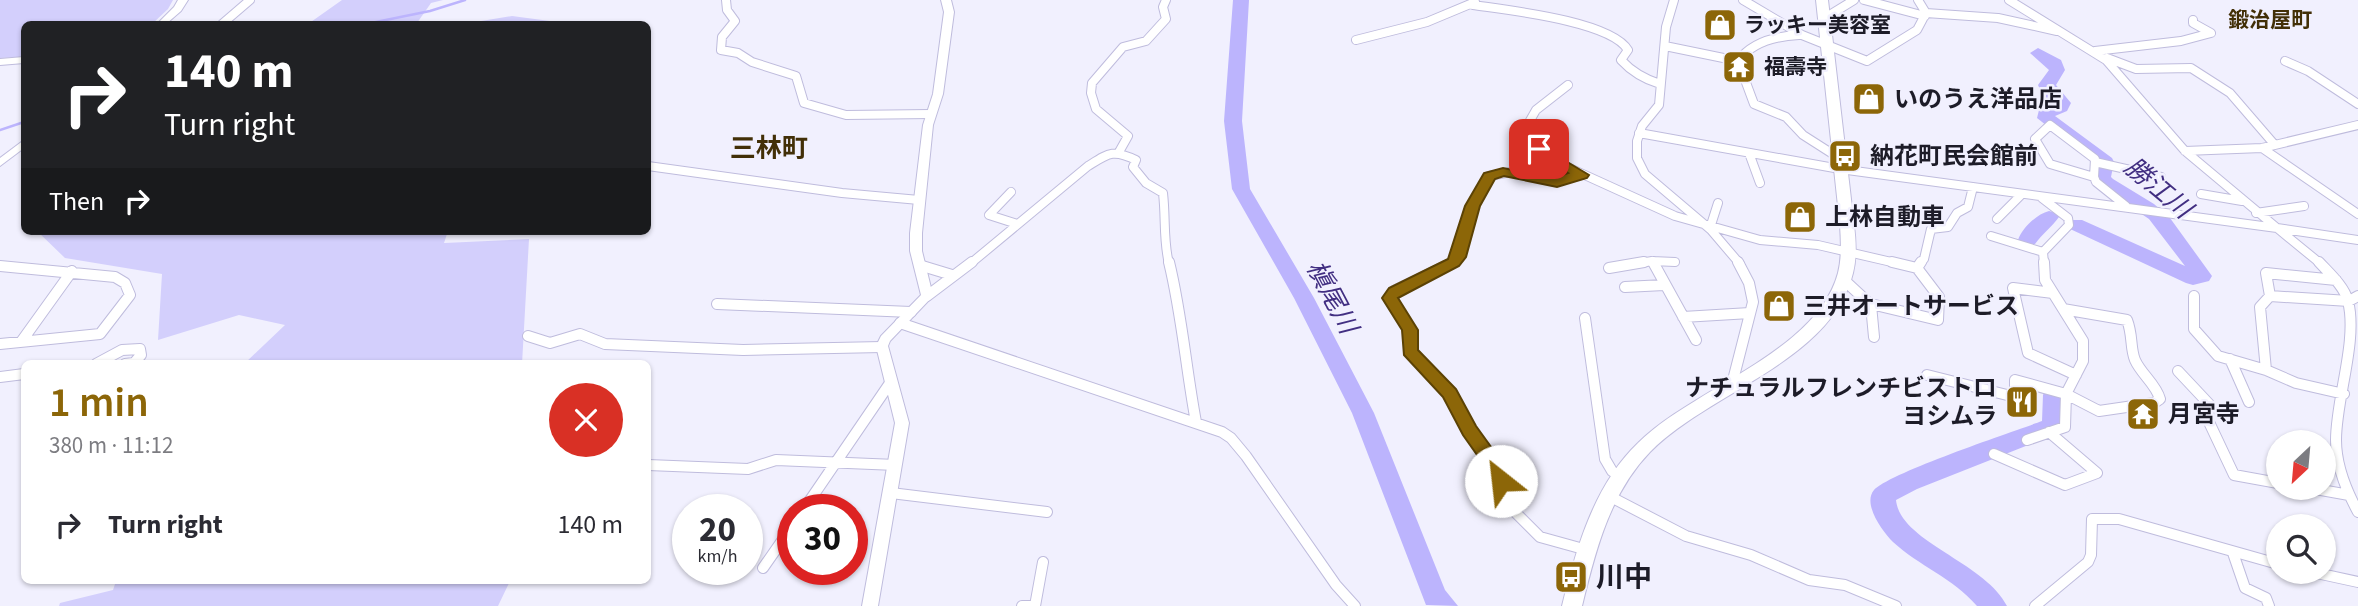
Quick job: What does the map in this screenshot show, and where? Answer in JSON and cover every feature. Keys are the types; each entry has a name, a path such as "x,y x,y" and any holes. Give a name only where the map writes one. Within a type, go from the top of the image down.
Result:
{"highway":[{"path":"1572,606 1587,550 1609,496 1620,476 1643,447 1662,430 1796,343 1821,318 1844,280 1847,251 1823,8"}],"street":[{"path":"164,21 178,9 183,0"},
{"path":"226,21 250,0"},
{"path":"726,0 727,10 735,21 722,37 721,50 738,53 761,65 796,76 804,103 846,115 931,114"},
{"path":"927,296 919,265 916,233 931,114 938,94 949,12 946,0"},
{"path":"1119,152 1128,136 1096,112 1092,83 1111,65 1115,54 1123,47 1146,41 1166,19 1163,7 1166,0"},
{"path":"1674,0 1666,27 1659,105 1639,133 1637,158 1639,166 1736,256 1753,292 1751,313 1732,384"},
{"path":"1743,0 1802,35 1867,61 1917,30 1925,15"},
{"path":"1823,8 1828,16 1854,0"},
{"path":"1864,0 1925,15 1998,18 2061,30"},
{"path":"1918,0 1925,15"},
{"path":"2008,0 2098,53 2136,69 2190,68 2230,93 2274,144"},
{"path":"1356,40 1427,22 1476,2 1599,29 1625,45 1628,50 1621,60 1632,73 1641,79 1660,84"},
{"path":"2098,53 2181,41 2211,33 2193,23 2193,20"},
{"path":"1738,61 1751,48 1787,35 1802,35"},
{"path":"1665,46 1738,61"},
{"path":"2098,53 2185,151 2256,213 2320,262 2354,298 2357,329 2336,442 2339,467 2358,512"},
{"path":"0,62 21,60"},
{"path":"1738,61 1754,104 1786,117 1803,135 1840,164"},
{"path":"2285,61 2315,76 2358,104"},
{"path":"1568,85 1531,117 1529,131 1539,149 1582,175 1675,216 1707,227 1771,242 1818,245 1917,268 1939,297 1938,320 1871,304 1844,280"},
{"path":"2129,208 2104,190 2094,177 2050,164 2035,139 2050,125 2097,162 2161,177"},
{"path":"2185,151 2262,148 2358,125"},
{"path":"1639,133 1789,160 1840,164 1973,187 2358,240"},
{"path":"0,163 21,146"},
{"path":"2262,148 2358,214"},
{"path":"870,606 902,423 882,347 885,339 952,275 987,251 1088,166 1107,155 1119,152 1136,160 1133,167 1138,175 1151,188 1163,193 1166,220 1163,239 1180,307 1183,353 1196,422"},
{"path":"1749,153 1760,183"},
{"path":"2094,177 2097,162"},
{"path":"651,166 842,193 919,200"},
{"path":"1582,175 1571,176 1557,183 1503,172 1489,176 1472,206 1454,263 1394,291 1390,298 1410,330 1410,351 1450,393 1469,430 1498,470 1503,498 1508,505 1540,537 1587,550"},
{"path":"1917,268 1924,259 1931,229 1948,228 1957,213 1968,207 1973,187"},
{"path":"1012,192 989,215 1017,224"},
{"path":"1997,219 2022,194"},
{"path":"2201,194 2242,201"},
{"path":"2027,440 2064,427 2067,394 2083,361 2083,341 2045,280 2043,252 2069,225 2062,212 2039,196"},
{"path":"1707,227 1718,203"},
{"path":"2256,213 2304,206"},
{"path":"1991,236 2043,252"},
{"path":"1651,261 1696,340"},
{"path":"1609,268 1651,261 1675,262"},
{"path":"919,265 952,275"},
{"path":"0,276 4,266 115,277 125,283 130,295 100,334 0,344"},
{"path":"21,342 72,271"},
{"path":"2270,296 2266,273 2336,280"},
{"path":"1625,287 1664,285"},
{"path":"2053,293 2013,288 2028,353 2076,375"},
{"path":"2194,296 2194,329 2218,356 2266,370 2297,383 2344,394"},
{"path":"2266,370 2260,307 2270,296 2354,298"},
{"path":"716,304 911,312"},
{"path":"1871,304 1870,330 1874,337"},
{"path":"1927,375 2015,397 2015,380 2067,394 2099,411 2154,403 2160,399 2135,361 2132,350 2133,335 2127,320 2063,309"},
{"path":"1683,317 1751,313"},
{"path":"1585,318 1605,458 1612,471 1620,476"},
{"path":"900,323 1196,422 1231,438 1336,585 1355,606"},
{"path":"528,336 550,343 580,334 605,344 777,352 882,347"},
{"path":"103,360 130,348 140,349 141,355 137,360"},
{"path":"2230,359 2249,402"},
{"path":"2178,371 2209,404 2208,420 2234,475 2266,481"},
{"path":"0,377 21,374"},
{"path":"814,494 890,383"},
{"path":"1994,454 2065,485 2097,473 2049,432"},
{"path":"651,466 748,469 776,460 896,465"},
{"path":"891,493 1047,512"},
{"path":"2336,493 2349,495"},
{"path":"1609,496 1686,536 1751,555 1809,580 1844,585 1896,606"},
{"path":"2035,606 2088,562 2091,555 2092,519 2119,519 2266,561"},
{"path":"763,568 777,548"},
{"path":"2233,553 2245,588 2266,598 2269,606"},
{"path":"1022,606 1035,606 1042,562"},
{"path":"2336,577 2358,582"}],"shaded area":[{"path":"0,0 173,0 155,21 21,21 21,57 0,58"},
{"path":"342,0 443,0 431,3 418,21 312,21"},
{"path":"512,16 550,21 481,21"},
{"path":"41,235 447,235 444,243 529,239 522,360 248,360 285,325 239,315 158,340 162,274 65,258"},
{"path":"115,584 509,584 498,606 59,606 60,603 113,590"}],"waterway":[{"path":"381,21 430,11 465,0"},
{"name":"槇尾川","path":"1241,0 1233,121 1241,189 1304,298 1363,413 1435,597 1445,606"},
{"name":"勝江川","path":"2038,53 2055,64 2057,70 2047,85 2048,90 2062,103 2061,107 2045,114 2046,118 2105,162 2101,178 2156,215 2177,239 2202,276 2193,278 2075,224"},
{"path":"0,130 21,123"},
{"name":"勝江川","path":"2028,240 2029,235 2049,217"},
{"name":"勝江川","path":"1994,606 1967,578 1901,534 1884,510 1883,496 1908,482 2053,426 2054,395"}],"place":[{"name":"ラッキー美容室","path":"1720,25"},
{"name":"福壽寺","path":"1739,67"},
{"name":"いのうえ洋品店","path":"1869,99"},
{"name":"納花町民会館前","path":"1845,156"},
{"name":"上林自動車","path":"1800,217"},
{"name":"三井オートサービス","path":"1779,306"},
{"name":"ナチュラルフレンチビストロ ヨシムラ","path":"2022,402"},
{"name":"月宮寺","path":"2143,414"},
{"name":"川中","path":"1571,577"}],"district":[{"name":"鍛治屋町","path":"2270,20"},
{"name":"三林町","path":"769,148"}],"route":[{"path":"1501,481 1498,470 1469,430 1450,393 1410,351 1410,330 1390,298 1394,291 1454,263 1467,231 1472,206 1489,176 1503,172 1557,183 1571,176 1582,175 1539,149"}]}
